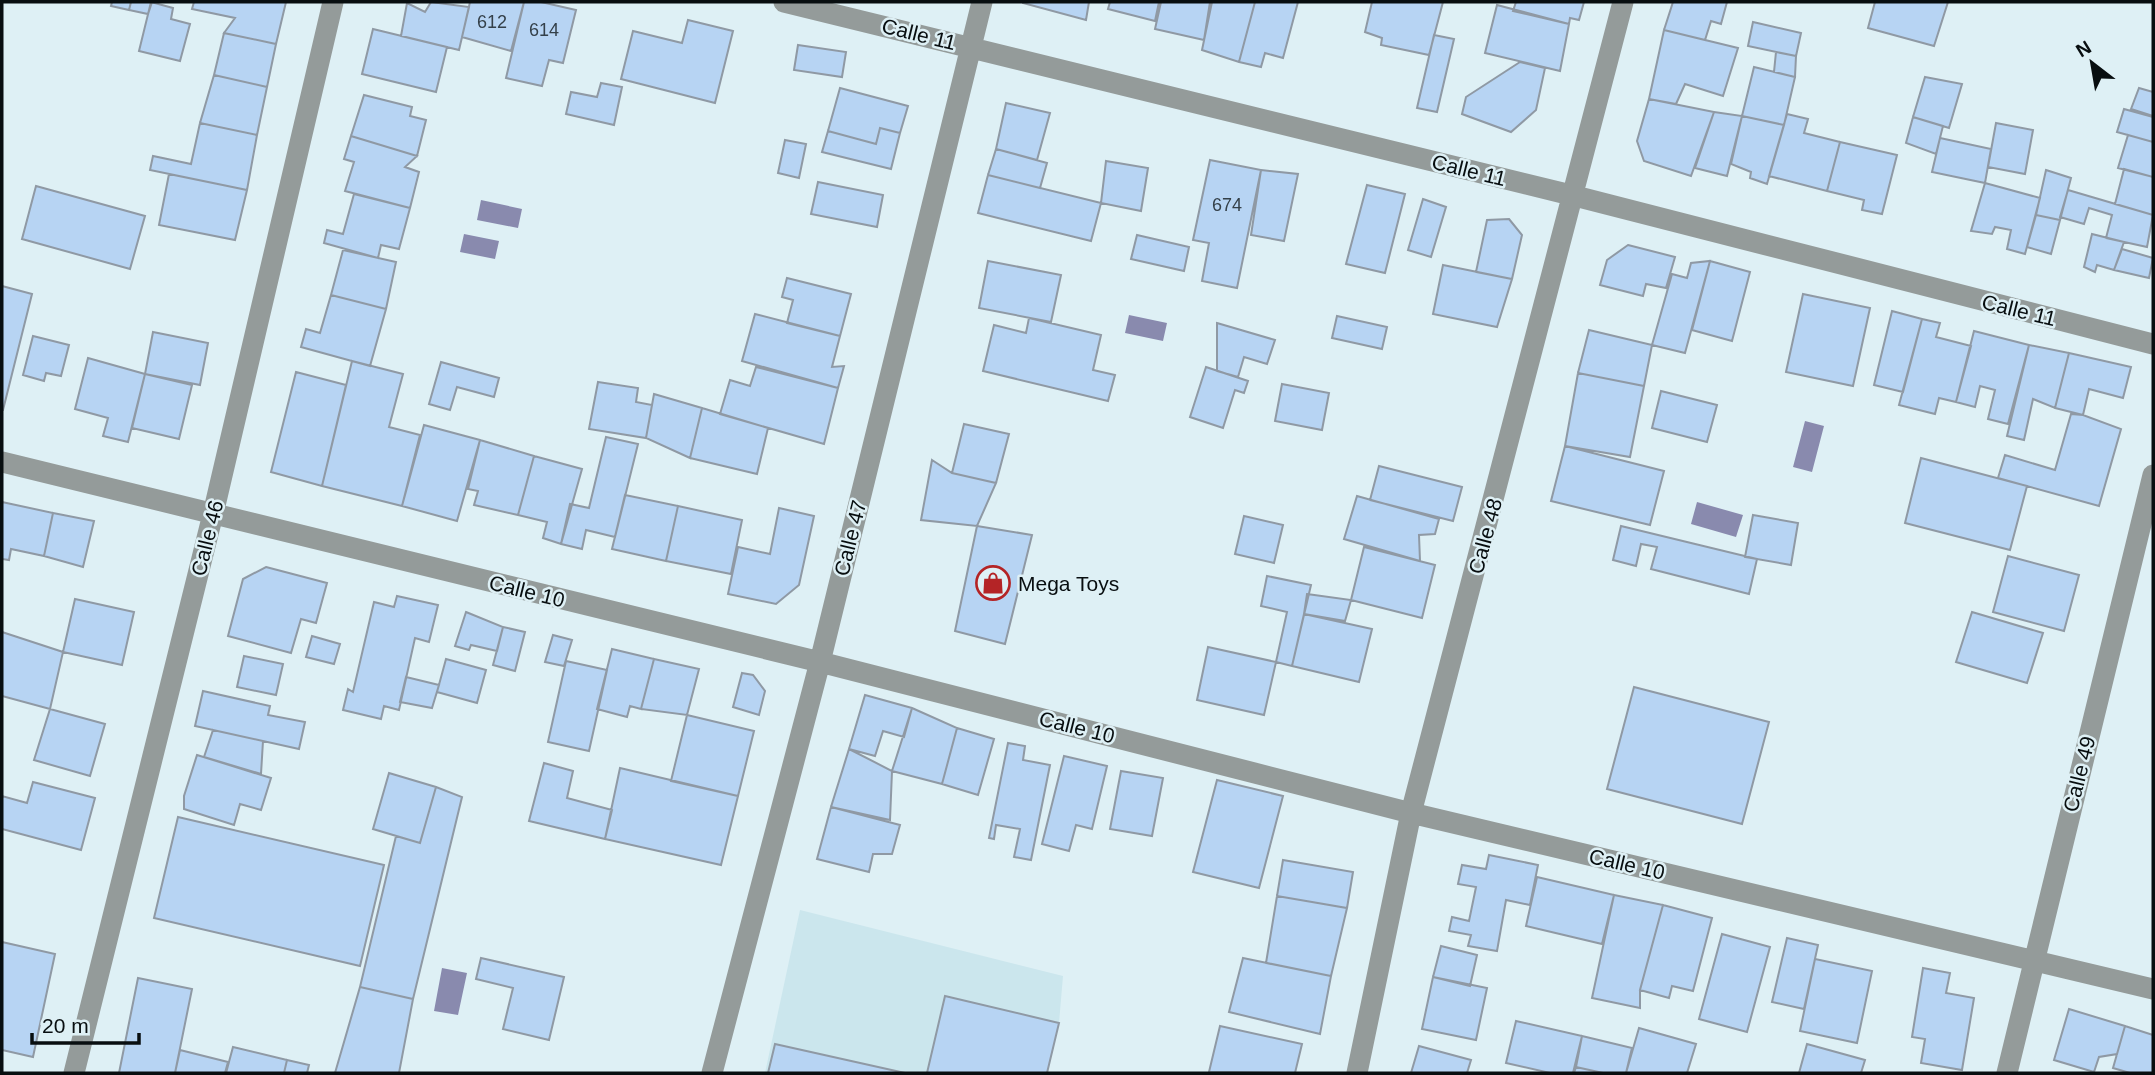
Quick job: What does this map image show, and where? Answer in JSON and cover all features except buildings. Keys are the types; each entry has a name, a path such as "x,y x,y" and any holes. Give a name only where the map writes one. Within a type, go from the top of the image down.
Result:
{"street":[{"name":"Calle 46","path":"74,1073 213,514 333,2"},
{"name":"Calle 11","path":"784,2 1575,196 2153,344"},
{"name":"Calle 47","path":"712,1073 820,662 982,2"},
{"name":"Calle 48","path":"1357,1073 1411,813 1575,196 1623,2"},
{"name":"Calle 10","path":"2,462 820,662 1411,813 2153,989"},
{"name":"Calle 49","path":"2007,1073 2153,475"}],"shaded area":[{"path":"800,910 1063,976 1059,1023 1047,1073 765,1073"}],"water":[{"path":"481,200 522,209 518,228 477,220"},
{"path":"464,234 499,241 495,259 460,252"},
{"path":"1129,315 1167,323 1163,341 1125,333"},
{"path":"1805,421 1824,426 1812,472 1793,467"},
{"path":"1697,502 1743,515 1736,537 1691,524"},
{"path":"442,968 467,973 458,1015 434,1011"}],"place":[{"name":"Mega Toys","path":"993,583"}]}
